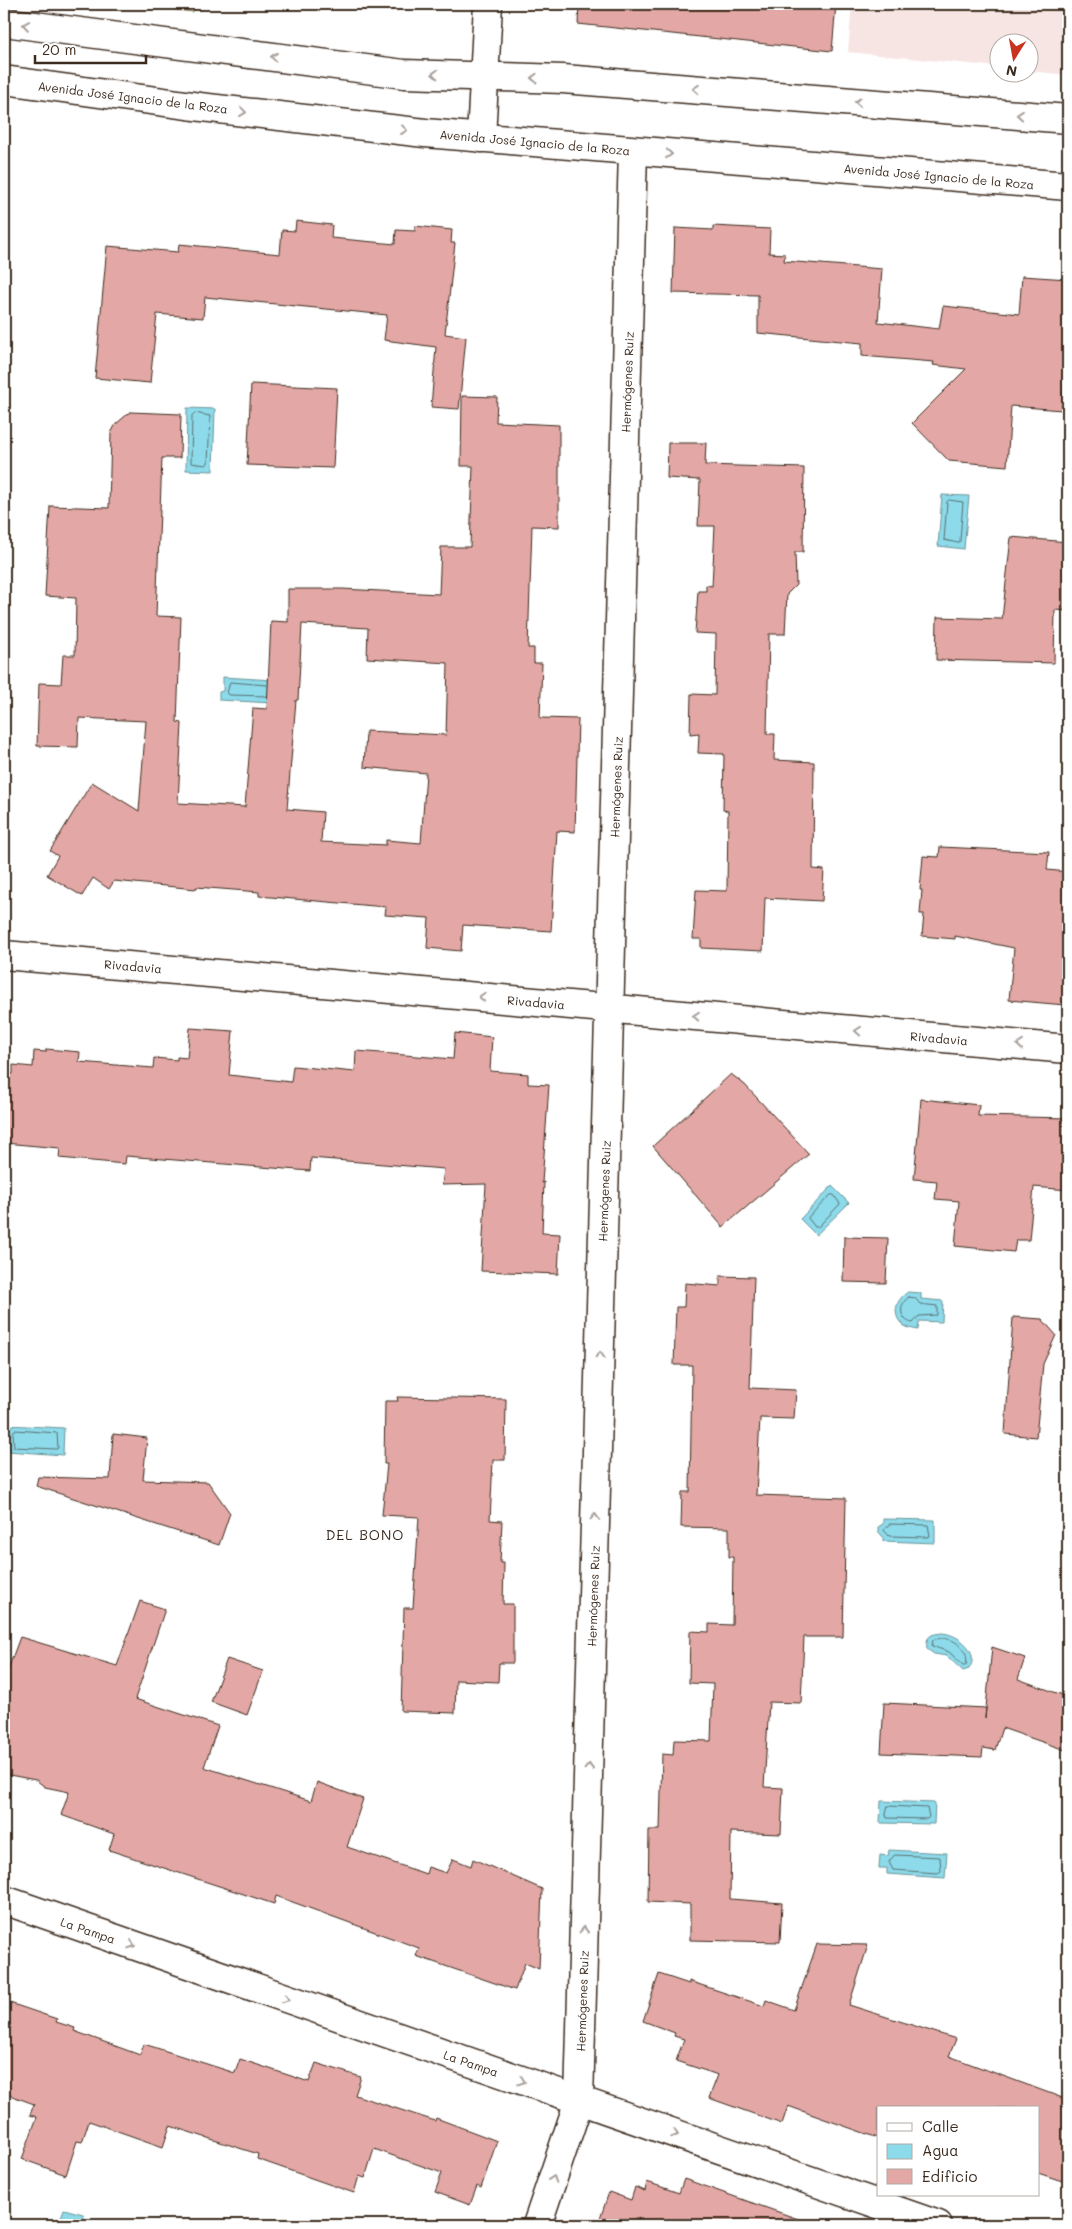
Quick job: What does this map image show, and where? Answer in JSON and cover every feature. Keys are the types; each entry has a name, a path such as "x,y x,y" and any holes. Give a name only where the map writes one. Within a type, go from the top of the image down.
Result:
{"street":[{"path":"481,138 488,4"},
{"path":"4,22 404,74 563,79 1068,119"},
{"name":"Avenida José Ignacio de la Roza","path":"4,80 201,107 481,138 1068,186"},
{"name":"Hermógenes Ruiz","path":"537,2225 579,2101 633,151"},
{"name":"Rivadavia","path":"4,955 1068,1049"},
{"name":"La Pampa","path":"4,1900 938,2225"}],"shaded area":[{"path":"852,4 1068,4 1068,75 1040,72 1040,32 990,32 990,66 848,52"}],"green space":[{"path":"126,4 192,4 193,12"}],"water":[{"path":"187,408 215,409 213,471 186,470"},
{"path":"942,495 969,496 964,549 938,546"},
{"path":"223,677 273,680 272,703 219,700 219,692 223,691"},
{"path":"832,1186 849,1203 816,1235 800,1219"},
{"path":"908,1292 921,1293 921,1299 943,1301 942,1322 919,1321 918,1330 903,1325 897,1317 896,1307 900,1299"},
{"path":"8,1425 64,1428 63,1455 7,1451"},
{"path":"883,1519 935,1520 935,1543 883,1541 878,1527 883,1524"},
{"path":"942,1633 961,1640 970,1650 972,1662 969,1669 963,1671 947,1656 934,1654 927,1649 928,1638"},
{"path":"881,1801 935,1803 934,1824 880,1823"},
{"path":"889,1850 947,1853 945,1878 887,1874 887,1868 879,1868 880,1855 888,1856"},
{"path":"64,2209 83,2214 86,2225 58,2225"}],"building":[{"path":"579,4 836,4 832,51 578,24"},
{"path":"296,221 332,225 331,238 395,244 396,230 415,231 415,226 452,230 451,243 455,243 445,334 466,337 459,409 431,407 436,347 384,340 387,315 205,297 203,318 157,314 150,383 95,378 107,246 178,252 179,244 280,254 282,230 295,231"},
{"path":"713,226 770,229 769,253 785,254 784,261 882,269 878,322 939,329 943,306 1019,314 1022,276 1068,279 1068,327 1062,410 1011,406 1007,466 949,461 912,423 966,369 933,365 934,362 862,356 862,343 758,333 758,295 673,293 675,228 713,230"},
{"path":"251,384 337,388 333,468 247,465"},
{"path":"462,396 497,397 496,422 559,425 559,527 532,526 528,648 534,648 534,663 542,663 540,718 578,719 575,832 557,831 551,931 463,925 461,951 427,948 429,918 385,915 386,907 259,896 259,892 196,887 196,889 114,881 109,889 93,878 82,896 47,875 58,856 50,851 92,782 139,811 146,721 79,718 78,747 37,746 39,683 61,684 63,655 75,655 76,598 45,596 50,506 109,508 111,433 116,424 130,412 181,414 180,458 162,458 156,616 181,617 177,722 182,723 178,803 245,807 253,708 267,709 271,621 288,622 288,589 342,589 439,594 441,547 470,547 473,466 461,466","holes":["302,624 368,628 367,658 448,663 446,735 366,731 364,767 426,773 421,843 386,840 386,845 321,842 323,812 287,809 296,700 298,700"]},
{"path":"668,443 706,443 705,465 804,468 803,552 795,552 796,585 787,594 785,634 769,634 767,734 775,734 774,760 814,762 813,869 824,870 822,901 765,898 763,951 701,948 701,939 693,939 696,890 727,891 728,811 723,810 724,754 698,753 699,733 690,734 691,694 715,695 716,634 695,633 698,591 706,591 706,585 712,586 715,526 698,526 700,480 667,478"},
{"path":"1011,537 1068,542 1068,611 1055,610 1054,663 936,660 937,617 1002,619"},
{"path":"940,847 1049,852 1047,870 1068,872 1068,972 1065,1005 1009,1000 1014,948 955,936 955,939 922,936 924,914 920,914 922,890 920,890 923,856 939,857"},
{"path":"190,1028 233,1031 229,1075 291,1082 293,1066 355,1072 356,1051 453,1059 455,1033 492,1037 490,1071 528,1074 528,1084 549,1085 542,1183 544,1182 542,1233 560,1234 558,1274 481,1271 486,1184 442,1185 444,1169 311,1158 310,1171 126,1156 125,1164 59,1158 60,1148 4,1143 4,1073 13,1074 13,1065 33,1067 34,1051 46,1052 46,1049 80,1052 79,1062 153,1068 154,1058 177,1060 177,1057 187,1058"},
{"path":"731,1074 745,1085 809,1154 723,1227 653,1146"},
{"path":"921,1099 979,1105 978,1116 1068,1118 1068,1190 1034,1187 1029,1240 1016,1240 1014,1252 955,1246 959,1201 935,1199 937,1181 914,1179"},
{"path":"844,1237 888,1238 886,1283 843,1282"},
{"path":"720,1276 754,1277 750,1388 796,1390 794,1419 760,1418 756,1495 846,1498 843,1637 804,1637 801,1703 769,1702 764,1787 783,1788 781,1834 731,1832 730,1899 782,1903 780,1942 690,1940 690,1904 648,1902 649,1830 660,1830 662,1754 673,1755 674,1740 711,1741 713,1684 689,1683 690,1631 709,1632 709,1624 732,1625 733,1557 729,1557 729,1528 681,1527 682,1492 690,1492 692,1365 674,1365 676,1307 684,1307 685,1283 720,1286"},
{"path":"1013,1317 1042,1319 1056,1335 1043,1364 1036,1437 1005,1434"},
{"path":"397,1397 506,1399 505,1460 493,1460 490,1520 502,1521 500,1563 504,1563 503,1604 513,1604 513,1663 499,1663 498,1682 456,1680 455,1713 401,1711 404,1608 413,1608 419,1517 382,1515 387,1464 384,1464 385,1401 398,1401"},
{"path":"113,1434 147,1438 143,1480 208,1482 230,1513 219,1545 36,1486 38,1477 110,1479"},
{"path":"140,1601 165,1609 135,1699 218,1726 204,1767 311,1801 317,1782 363,1799 347,1847 426,1874 428,1867 446,1873 453,1859 471,1866 473,1859 542,1889 539,1969 525,1963 515,1990 416,1956 419,1948 276,1896 274,1904 109,1850 114,1834 61,1815 69,1792 45,1787 36,1780 4,1774 4,1680 20,1637 117,1666"},
{"path":"992,1647 1025,1658 1018,1679 1068,1697 1068,1751 1002,1728 995,1750 983,1748 982,1757 881,1753 884,1703 986,1708"},
{"path":"227,1659 263,1671 247,1715 211,1702"},
{"path":"817,1944 868,1945 849,2005 956,2039 949,2056 1068,2100 1068,2183 1040,2174 1040,2106 877,2106 877,2138 788,2106 782,2124 709,2098 718,2075 676,2061 684,2039 674,2036 675,2033 643,2021 659,1974 689,1984 689,1981 764,2006 766,2000 794,2010"},
{"path":"4,2001 57,2019 56,2022 75,2028 74,2031 140,2055 144,2044 235,2073 240,2059 309,2082 316,2063 361,2077 355,2095 435,2121 436,2118 497,2141 481,2188 477,2186 470,2205 435,2192 442,2173 374,2149 365,2178 359,2176 354,2193 257,2159 258,2154 170,2126 163,2147 89,2121 82,2142 77,2141 66,2175 22,2159 37,2117 30,2115 34,2104 4,2093"},
{"path":"684,2179 804,2221 803,2225 598,2225 609,2192 631,2200 635,2187 645,2191 647,2182 679,2193"}],"district":[{"name":"DEL BONO","path":"365,1534"}]}
